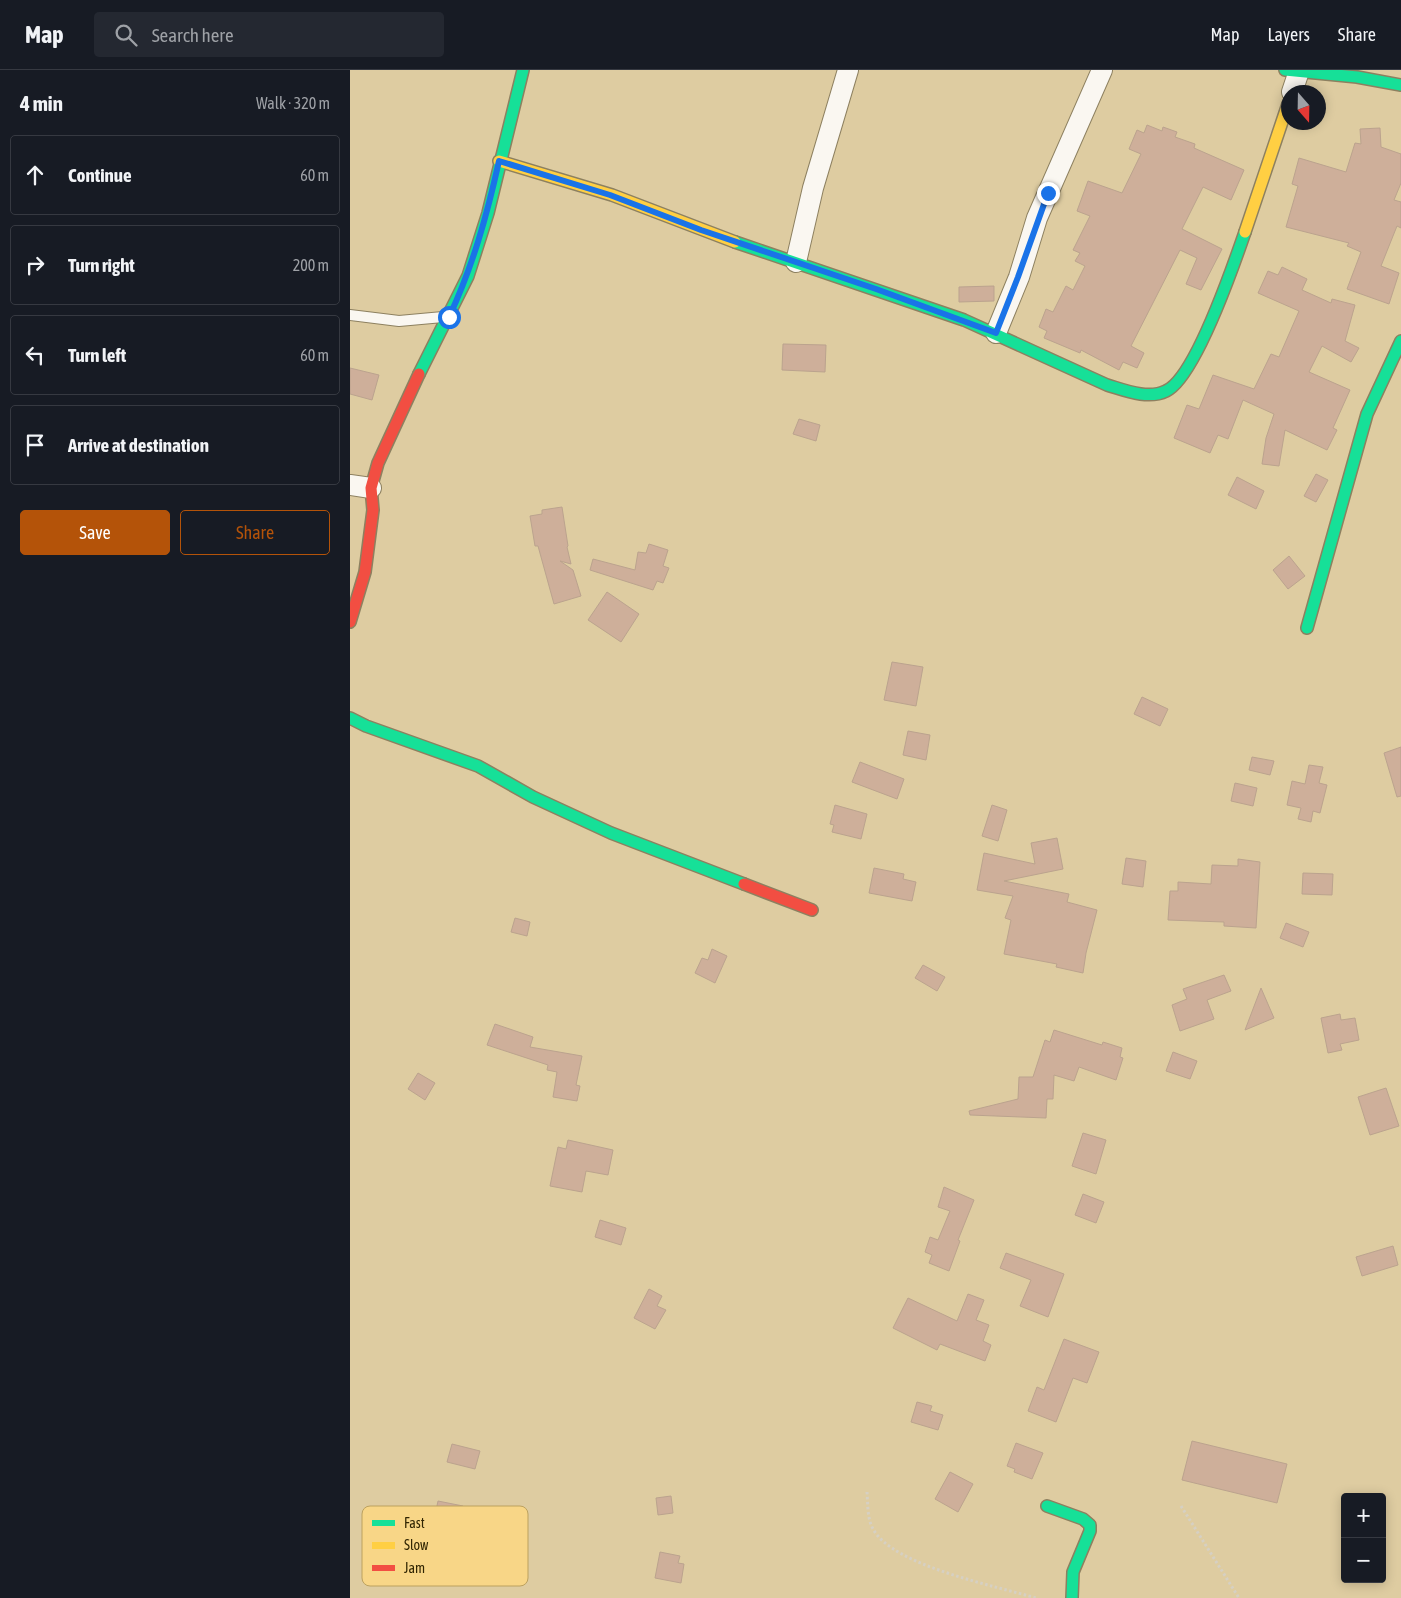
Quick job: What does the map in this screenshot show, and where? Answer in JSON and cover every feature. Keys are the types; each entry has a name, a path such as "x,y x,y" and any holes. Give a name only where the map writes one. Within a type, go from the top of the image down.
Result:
{"street":[{"path":"350,622 365,572 372,510 371,488 378,463 396,422 468,276 488,213 499,161 523,70"},
{"path":"796,262 815,180 848,70"},
{"path":"996,333 1018,277 1037,218 1102,70"},
{"path":"1285,70 1401,85"},
{"path":"1294,85 1299,71"},
{"path":"499,161 610,195 701,230 996,333 1069,371 1153,396 1166,391 1180,381 1205,330 1236,259 1281,125"},
{"path":"1308,628 1350,469 1368,414 1401,341"},
{"path":"350,485 371,488"},
{"path":"350,718 366,726 478,766 533,797 611,833 812,910"},
{"path":"1047,1506 1083,1518 1090,1525 1090,1531 1073,1572 1070,1586 1072,1598"}],"lane":[{"path":"350,315 399,321 422,321 449,317"}],"path":[{"path":"867,1492 869,1519 873,1530 884,1543 897,1552 957,1576 1036,1598"},
{"path":"1181,1506 1239,1598"}],"building":[{"path":"1147,125 1162,131 1163,127 1177,132 1175,137 1195,144 1194,148 1244,170 1231,200 1203,187 1182,229 1222,249 1201,290 1186,284 1197,258 1180,250 1131,346 1144,353 1137,368 1123,362 1119,370 1081,350 1080,353 1044,338 1047,331 1039,327 1046,309 1053,312 1066,286 1073,290 1085,266 1075,261 1080,253 1073,250 1090,216 1077,211 1088,181 1122,193 1141,154 1129,149 1137,130 1144,133"},
{"path":"1380,128 1381,147 1401,154 1401,183 1394,200 1401,202 1401,228 1397,226 1381,266 1399,273 1389,304 1347,289 1361,252 1347,246 1349,243 1286,227 1298,186 1292,184 1299,158 1346,172 1355,143 1361,144 1360,129"},
{"path":"1282,267 1307,279 1302,290 1331,303 1332,299 1355,305 1345,341 1359,348 1351,362 1322,346 1309,372 1350,390 1333,428 1337,430 1327,450 1285,430 1279,466 1262,464 1266,438 1274,414 1243,400 1228,439 1218,435 1210,453 1174,438 1187,405 1199,409 1213,375 1254,389 1271,354 1279,357 1299,311 1258,293 1268,271 1278,275"},
{"path":"994,286 994,301 959,302 959,287"},
{"path":"783,344 826,345 825,372 782,370"},
{"path":"350,368 379,375 372,400 350,394"},
{"path":"799,419 820,425 816,441 793,434"},
{"path":"1316,474 1328,480 1316,502 1304,496"},
{"path":"1237,477 1264,491 1256,509 1228,495"},
{"path":"562,507 571,564 560,561 573,570 581,596 554,604 538,546 535,546 530,516 542,514 542,510"},
{"path":"649,544 668,550 663,566 669,568 663,583 657,581 653,590 590,570 593,559 635,570 638,552 646,553"},
{"path":"1289,556 1305,576 1288,589 1273,570"},
{"path":"607,592 639,614 621,642 588,620"},
{"path":"892,662 923,667 916,706 884,700"},
{"path":"1142,697 1168,709 1160,726 1134,714"},
{"path":"908,731 930,735 926,760 903,755"},
{"path":"1401,747 1401,796 1397,797 1384,753"},
{"path":"1252,757 1274,761 1270,775 1249,770"},
{"path":"860,762 904,779 897,799 852,782"},
{"path":"1309,765 1323,767 1319,783 1327,785 1320,813 1313,811 1311,822 1298,819 1301,808 1287,805 1292,781 1305,784"},
{"path":"1235,783 1257,788 1253,806 1231,801"},
{"path":"835,805 867,814 861,839 832,832 834,825 830,824"},
{"path":"992,805 1007,810 998,841 982,836"},
{"path":"1057,838 1063,869 1004,881 1069,894 1067,902 1097,910 1083,973 1056,967 1057,964 1004,954 1011,920 1005,918 1013,896 977,890 984,853 1035,864 1031,843"},
{"path":"1126,858 1146,861 1143,887 1122,884"},
{"path":"1238,859 1260,862 1256,928 1224,926 1224,922 1168,920 1170,891 1178,891 1178,882 1211,884 1212,865 1238,866"},
{"path":"874,868 904,874 903,879 916,882 912,901 869,893"},
{"path":"1303,873 1333,874 1332,895 1302,894"},
{"path":"515,918 530,922 527,936 511,932"},
{"path":"1286,923 1309,932 1303,947 1280,938"},
{"path":"712,949 727,956 715,983 695,973 702,958 708,960"},
{"path":"923,965 945,977 937,991 915,978"},
{"path":"1224,975 1231,991 1207,1000 1214,1019 1180,1031 1172,1005 1187,999 1183,989"},
{"path":"1261,988 1274,1018 1245,1030"},
{"path":"1340,1014 1341,1020 1355,1018 1359,1040 1340,1044 1342,1050 1328,1053 1321,1018"},
{"path":"495,1024 533,1037 530,1047 582,1056 576,1085 580,1086 577,1101 553,1097 557,1072 547,1070 548,1065 487,1045"},
{"path":"1054,1030 1102,1045 1103,1042 1122,1048 1120,1057 1123,1058 1116,1080 1079,1067 1074,1081 1054,1075 1053,1099 1047,1099 1046,1118 970,1115 969,1111 1018,1099 1019,1077 1033,1077 1045,1040 1050,1042"},
{"path":"1173,1052 1197,1061 1190,1079 1166,1071"},
{"path":"418,1073 435,1083 425,1100 408,1089"},
{"path":"1386,1088 1399,1126 1370,1135 1358,1097"},
{"path":"1083,1133 1106,1140 1096,1174 1072,1166"},
{"path":"568,1140 613,1150 608,1175 586,1171 582,1192 550,1186 558,1147 566,1149"},
{"path":"944,1187 974,1200 958,1240 960,1241 949,1271 929,1263 932,1255 925,1252 930,1237 938,1240 950,1211 938,1207"},
{"path":"1083,1194 1104,1202 1096,1223 1075,1215"},
{"path":"600,1220 626,1228 621,1245 595,1237"},
{"path":"1393,1246 1398,1265 1362,1276 1356,1257"},
{"path":"1006,1253 1064,1274 1048,1317 1020,1306 1031,1280 1000,1268"},
{"path":"649,1289 662,1296 657,1306 666,1310 655,1329 634,1318"},
{"path":"968,1294 984,1300 976,1320 989,1325 983,1341 991,1345 985,1361 940,1344 937,1350 893,1328 908,1298 957,1321"},
{"path":"1064,1339 1099,1352 1087,1383 1073,1378 1056,1422 1028,1411 1037,1387 1044,1390"},
{"path":"917,1402 932,1406 930,1411 943,1415 938,1430 911,1422"},
{"path":"1192,1441 1287,1464 1277,1503 1182,1480"},
{"path":"1016,1443 1043,1453 1032,1479 1014,1472 1015,1469 1007,1466"},
{"path":"452,1444 480,1451 475,1469 447,1462"},
{"path":"950,1472 973,1484 958,1512 935,1499"},
{"path":"671,1496 673,1513 658,1515 656,1498"},
{"path":"438,1501 463,1506 437,1506"},
{"path":"660,1552 680,1556 678,1563 684,1564 681,1583 655,1578"}],"traffic: fast":[{"path":"419,374 468,276 488,213 523,70"},
{"path":"1285,70 1357,77 1401,85"},
{"path":"735,242 964,320 1107,385 1136,393 1152,395 1166,391 1177,382 1189,365 1212,319 1245,232"},
{"path":"1307,628 1367,414 1401,341"},
{"path":"350,718 366,726 478,766 533,797 611,833 744,884"},
{"path":"1047,1506 1083,1519 1090,1525 1090,1531 1073,1572 1072,1598"}],"traffic: slow":[{"path":"1245,232 1281,125"},
{"path":"499,161 612,195 735,242"}],"traffic: jam":[{"path":"350,622 365,572 373,510 371,488 378,463 419,374"},
{"path":"744,884 812,910"}],"route":[{"path":"449,317 468,276 488,213 499,161 610,195 701,230 876,289 996,333 1018,277 1037,218 1048,193"}]}
